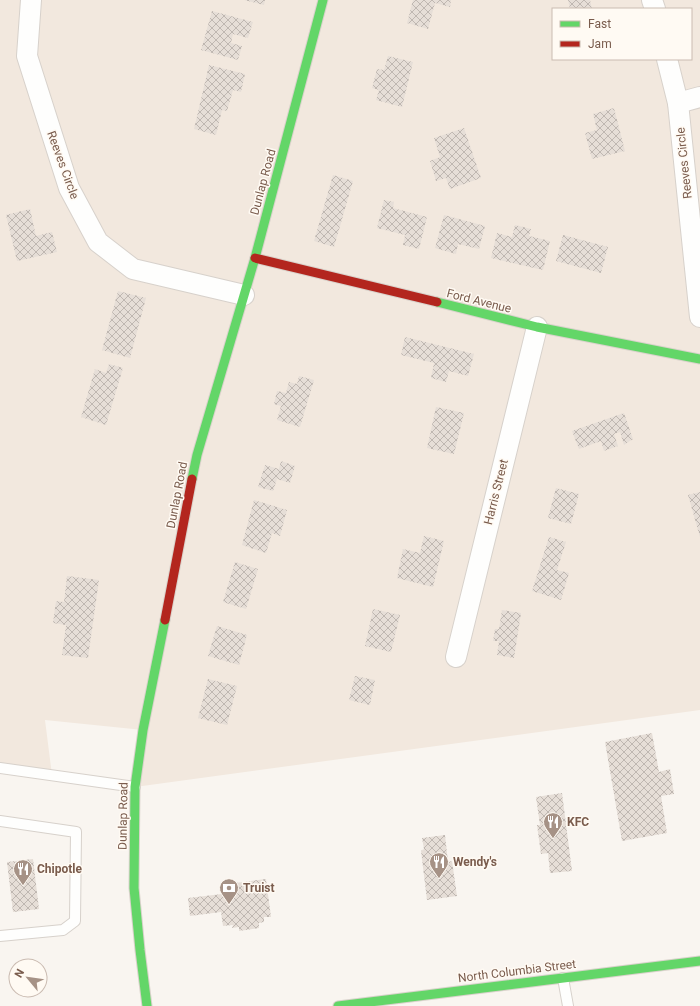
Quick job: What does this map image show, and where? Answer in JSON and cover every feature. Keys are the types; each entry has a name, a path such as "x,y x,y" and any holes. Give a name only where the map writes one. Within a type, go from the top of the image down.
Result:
{"main road":[{"name":"Dunlap Road","path":"148,1006 140,950 134,888 135,787 143,730 197,455 255,258 324,0"},
{"name":"Ford Avenue","path":"255,258 537,327 700,359"},
{"name":"North Columbia Street","path":"338,1006 700,961"}],"street":[{"name":"Reeves Circle","path":"31,0 27,56 69,188 98,242 133,269 244,295"},
{"name":"Reeves Circle","path":"667,60 678,103 700,317"},
{"path":"678,103 700,97"},
{"name":"Harris Street","path":"456,657 537,327"}],"lane":[{"path":"0,768 135,787"},
{"path":"0,821 76,832 74,921 63,930 0,936"},
{"path":"563,978 568,1006"}],"shaded area":[{"path":"0,0 700,0 700,710 135,787 143,730 45,720 52,775 0,768"}],"building":[{"path":"244,0 265,0 264,5"},
{"path":"413,0 451,0 450,7 435,3 428,29 407,23"},
{"path":"568,0 590,0 592,8 570,8"},
{"path":"212,11 253,22 248,38 233,34 231,43 242,46 238,60 201,50"},
{"path":"388,56 413,62 402,107 376,100 379,90 372,88 377,69 384,70"},
{"path":"209,65 245,74 241,92 233,90 227,111 222,110 216,135 194,129"},
{"path":"614,108 625,151 592,159 585,133 597,130 593,114"},
{"path":"464,128 481,178 450,189 446,178 436,181 430,161 440,157 434,138"},
{"path":"333,175 353,181 334,247 314,241"},
{"path":"384,200 394,202 393,208 427,217 419,249 403,245 405,235 377,228"},
{"path":"30,209 36,236 52,232 57,252 17,261 6,215"},
{"path":"444,215 485,226 479,249 458,244 456,254 435,248"},
{"path":"515,225 531,229 529,236 550,241 543,270 491,258 497,233 512,237"},
{"path":"563,235 608,247 601,273 556,261"},
{"path":"118,291 146,298 130,358 102,350"},
{"path":"405,337 474,354 468,376 449,371 446,382 431,378 434,363 401,355"},
{"path":"109,364 123,368 106,425 81,417 95,369 106,373"},
{"path":"299,376 314,380 300,427 277,420 281,406 274,404 277,391 286,393 289,382 297,384"},
{"path":"436,407 464,413 454,454 427,448"},
{"path":"624,413 633,439 624,445 620,432 614,434 618,446 604,451 601,441 579,449 572,431"},
{"path":"281,461 295,466 290,483 277,479 273,491 258,487 265,465 279,469"},
{"path":"556,488 579,494 571,524 548,518"},
{"path":"700,492 700,537 688,495"},
{"path":"254,500 287,510 280,536 272,533 266,553 242,545"},
{"path":"424,536 444,541 433,587 397,578 403,549 420,553"},
{"path":"549,537 566,542 557,570 569,573 561,600 532,591"},
{"path":"235,562 258,569 246,609 223,602"},
{"path":"67,576 99,580 88,658 62,655 66,625 53,623 56,601 64,602"},
{"path":"373,609 400,615 391,652 365,646"},
{"path":"502,610 521,613 514,658 497,655 499,641 493,641 495,629 499,629"},
{"path":"217,626 247,635 239,665 208,656"},
{"path":"355,676 375,680 370,705 349,700"},
{"path":"208,679 237,686 227,725 198,718"},
{"path":"652,733 659,772 670,769 674,794 661,796 667,833 622,841 605,742"},
{"name":"KFC","path":"562,793 572,871 550,873 548,853 541,854 537,825 540,825 536,797"},
{"name":"Wendy's","path":"445,835 448,862 452,861 457,896 427,900 421,851 424,849 422,838"},
{"name":"Chipotle","path":"33,859 39,909 13,912 7,862"},
{"name":"Truist","path":"266,879 271,917 264,917 264,922 259,923 259,928 239,931 239,927 232,928 233,925 223,926 221,912 190,916 188,898 222,894 221,885"}],"traffic: fast":[{"path":"192,479 197,455 255,258 323,0"},
{"path":"437,302 537,327 700,359"},
{"path":"147,1006 134,888 135,787 143,730 165,620"},
{"path":"338,1006 700,961"}],"traffic: jam":[{"path":"255,258 437,302"},
{"path":"165,620 192,479"}],"place":[{"name":"KFC","path":"553,839"},
{"name":"Wendy's","path":"439,879"},
{"name":"Chipotle","path":"23,886"},
{"name":"Truist","path":"229,905"}]}
